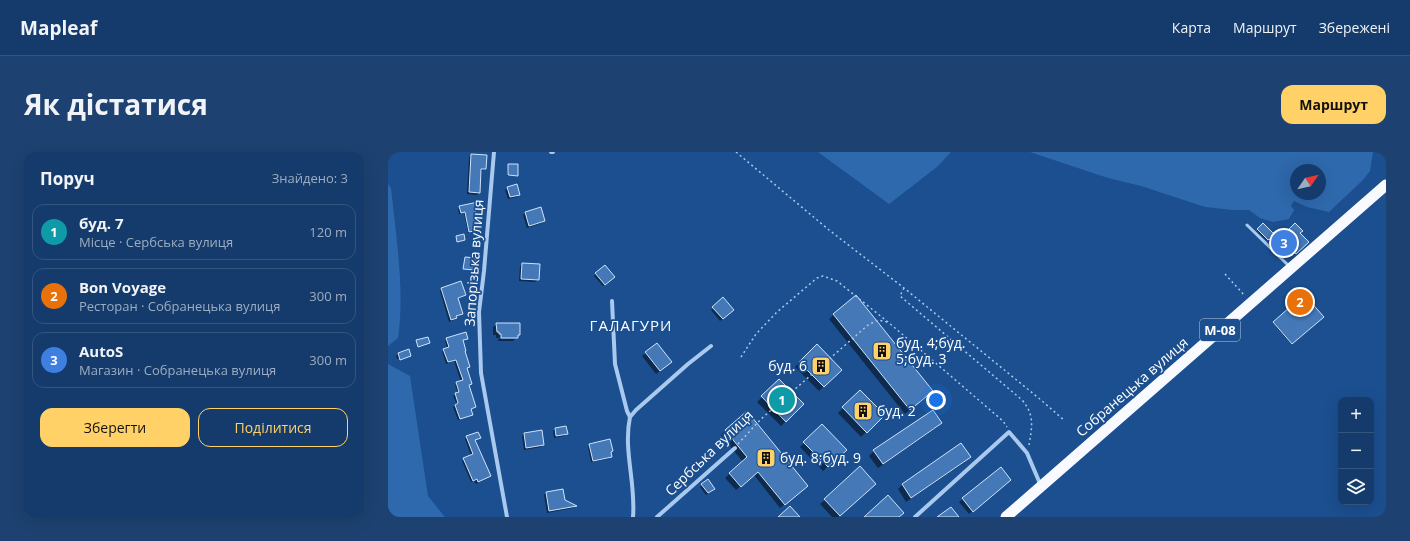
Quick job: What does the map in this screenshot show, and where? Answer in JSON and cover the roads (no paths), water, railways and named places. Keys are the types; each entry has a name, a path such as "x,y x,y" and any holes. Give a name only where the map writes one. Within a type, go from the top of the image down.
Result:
{"highway":[{"name":"Собранецька вулиця","path":"1006,517 1386,185"}],"street":[{"name":"Запорізька вулиця","path":"494,152 479,312 481,374 507,517"},
{"path":"612,301 615,364 627,411 630,417"},
{"path":"633,517 633,496 627,448 630,417 688,364 711,346"},
{"path":"915,517 1009,432 1027,453 1042,486"},
{"name":"Сербська вулиця","path":"657,517 735,448"}],"lane":[{"path":"1247,225 1291,268"}],"place":[{"name":"AutoS","path":"1284,243"},
{"name":"Bon Voyage","path":"1300,302"},
{"name":"буд. 4;буд. 5;буд. 3","path":"882,351"},
{"name":"буд. 6","path":"821,366"},
{"name":"буд. 7","path":"782,400"},
{"name":"буд. 2","path":"863,411"},
{"name":"буд. 8;буд. 9","path":"766,458"}],"district":[{"name":"ГАЛАГУРИ","path":"631,326"}]}
